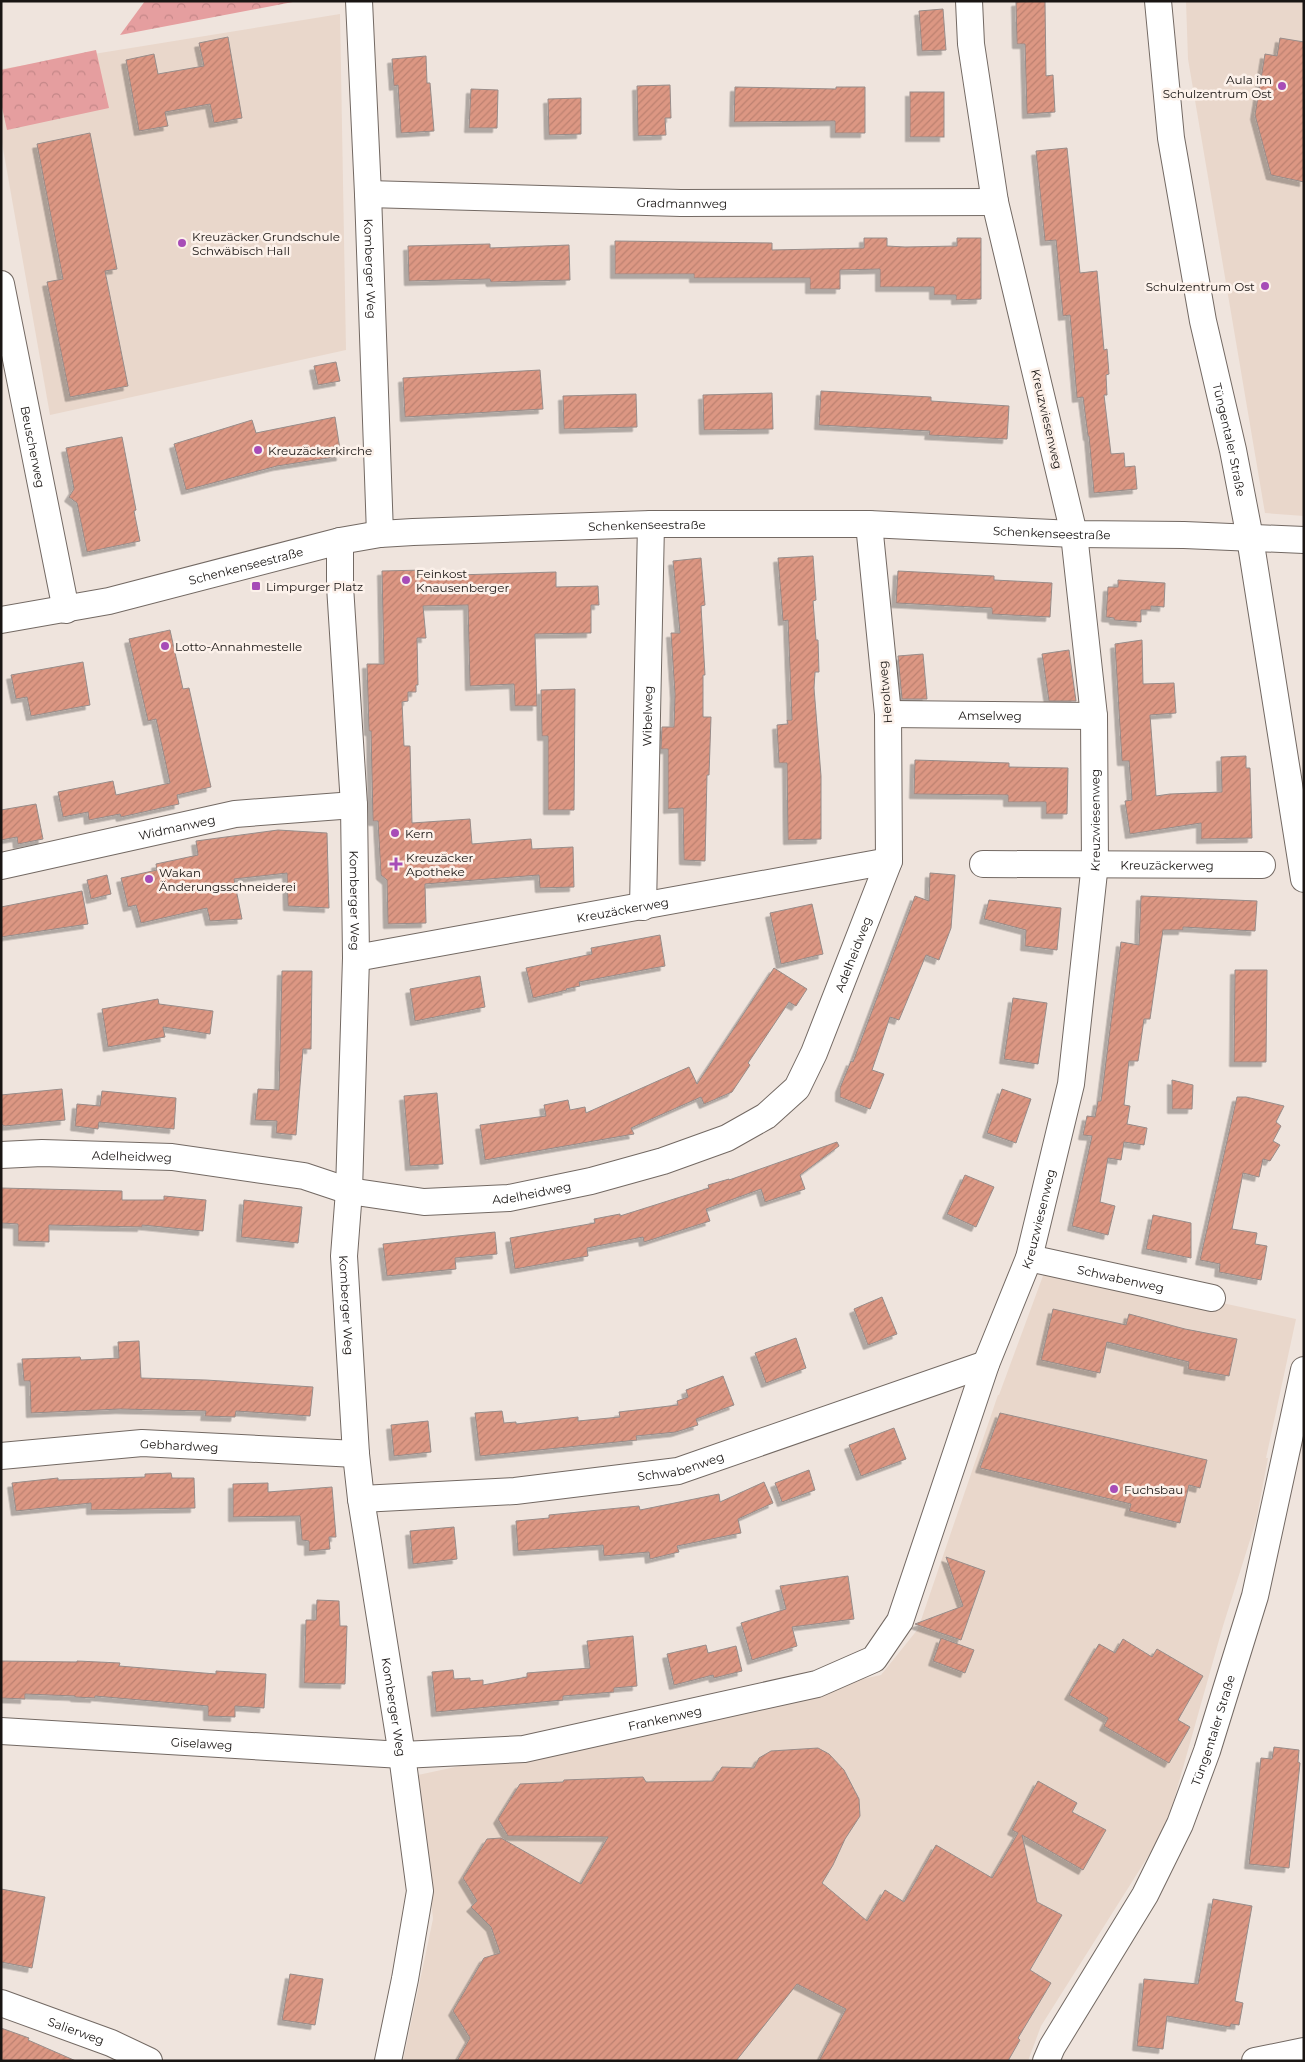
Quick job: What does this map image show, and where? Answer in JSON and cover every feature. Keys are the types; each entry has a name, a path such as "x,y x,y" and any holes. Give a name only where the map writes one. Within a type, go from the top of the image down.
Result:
{"street":[{"name":"Komberger Weg","path":"359,1 380,534"},
{"name":"Kreuzwiesenweg","path":"900,1621 986,1364 1029,1258 1071,1084 1095,863 1094,716 1074,534 995,202 971,44 969,1"},
{"name":"Tüngentaler Straße","path":"1158,1 1173,148 1203,321 1233,450 1250,538 1304,879"},
{"name":"Gradmannweg","path":"368,194 681,203 995,202"},
{"name":"Beuscherweg","path":"1,284 66,610"},
{"name":"Schenkenseestraße","path":"1,620 109,601 340,541 380,534 652,524 869,524 1074,534 1184,534 1304,540"},
{"name":"Wibelweg","path":"643,907 652,524"},
{"name":"Heroltweg","path":"869,524 888,714 889,861"},
{"name":"Komberger Weg","path":"340,541 340,586 354,805 356,958 349,1191 344,1256 356,1454 361,1499 402,1755 420,1891 405,1979 388,2061"},
{"name":"Amselweg","path":"888,714 1094,716"},
{"name":"Widmanweg","path":"1,866 235,814 354,805"},
{"name":"Kreuzäckerweg","path":"356,958 889,861"},
{"name":"Adelheidweg","path":"1,1155 42,1153 172,1157 304,1176 349,1191 424,1202 509,1198 591,1181 663,1161 727,1138 766,1116 797,1088 814,1053 889,861"},
{"name":"Kreuzäckerweg","path":"983,864 1262,865"},
{"name":"Schwabenweg","path":"1029,1258 1212,1298"},
{"name":"Schwabenweg","path":"361,1499 515,1491 678,1471 986,1364"},
{"name":"Tüngentaler Straße","path":"1046,2061 1052,2047 1145,1895 1180,1824 1207,1751 1255,1596 1304,1370"},
{"name":"Gebhardweg","path":"1,1456 142,1444 356,1454"},
{"name":"Frankenweg","path":"402,1755 524,1749 817,1684 874,1659 900,1621"},
{"name":"Giselaweg","path":"1,1732 402,1755"},
{"name":"Salierweg","path":"1,2003 111,2043 149,2061"},
{"path":"1265,2060 1304,2051"}],"shaded area":[{"name":"Schulzentrum Ost","path":"1186,1 1304,1 1304,516 1265,513 1188,59"},
{"name":"Kreuzäcker Grundschule Schwäbisch Hall","path":"340,14 346,350 50,415 1,137 1,69"},
{"path":"1047,1265 1296,1319 1266,1458 1268,1458 1256,1521 1223,1626 1166,1828 1041,2026 1028,2061 403,2061 433,1919 418,1775 881,1675 918,1629 998,1395"}],"green space":[{"path":"145,1 298,1 120,35"},
{"path":"96,50 109,108 7,130 1,103 1,70"}],"building":[{"path":"1045,1 1046,76 1053,75 1055,112 1027,114 1025,44 1017,44 1016,2"},
{"path":"943,9 946,50 922,51 919,11"},
{"path":"228,37 242,118 214,123 210,104 165,112 168,126 139,131 126,60 154,54 158,74 204,66 199,43"},
{"name":"Aula im Schulzentrum Ost","path":"1280,38 1304,42 1304,182 1271,175 1255,115 1265,54 1277,56"},
{"path":"426,56 427,83 430,83 434,131 401,133 398,85 394,86 392,59"},
{"path":"670,85 671,118 665,118 666,135 638,136 637,86"},
{"path":"735,87 836,89 836,87 865,87 865,133 835,133 835,121 734,122"},
{"path":"471,89 498,90 497,128 469,128"},
{"path":"910,92 944,92 944,137 910,137"},
{"path":"581,98 581,134 549,135 548,99"},
{"path":"90,133 117,269 105,271 128,386 70,397 47,282 63,279 37,144"},
{"path":"1067,148 1080,273 1097,271 1104,350 1107,349 1109,374 1106,375 1107,395 1104,395 1111,454 1124,453 1125,467 1135,466 1137,489 1094,493 1089,436 1083,397 1077,398 1070,315 1063,316 1056,240 1045,241 1036,151"},
{"path":"864,238 887,238 887,246 905,247 957,246 957,238 981,238 981,299 956,300 956,295 934,295 934,287 880,287 880,269 840,270 840,289 810,289 810,278 694,278 694,274 615,274 615,241 772,243 772,250 864,248"},
{"path":"490,244 490,248 569,245 570,280 491,282 490,279 409,281 408,246"},
{"path":"336,362 340,381 318,385 314,366"},
{"path":"540,370 543,409 405,417 403,378"},
{"path":"821,391 931,397 931,401 1009,406 1007,439 929,435 930,431 819,425"},
{"path":"772,393 773,429 704,430 703,395"},
{"path":"636,394 637,427 564,429 563,396"},
{"name":"Kreuzäckerkirche","path":"335,417 341,456 277,466 186,490 174,444 252,420 256,433"},
{"path":"122,437 140,541 87,552 77,503 69,497 74,489 66,448"},
{"path":"813,556 816,600 813,601 816,640 818,640 819,672 815,672 814,688 821,776 821,839 788,840 787,763 779,763 777,725 788,724 787,720 792,720 788,620 783,621 778,558"},
{"path":"701,558 705,605 701,606 705,675 703,675 703,717 711,717 709,775 707,775 705,861 684,860 683,808 668,809 668,749 661,749 662,727 674,727 675,694 671,633 680,633 673,561"},
{"path":"424,570 424,576 556,572 556,587 598,586 599,605 591,605 591,633 535,634 537,706 515,706 514,684 470,686 468,605 423,606 426,638 417,638 418,685 416,685 416,692 408,692 408,701 402,702 404,746 410,746 412,823 470,819 472,844 531,839 532,849 573,847 574,887 540,888 539,875 425,884 426,923 388,924 387,880 381,875 378,821 373,821 367,664 384,664 382,571"},
{"path":"898,571 994,576 994,580 1052,583 1050,617 992,614 992,608 896,603"},
{"path":"1118,580 1165,583 1164,607 1151,606 1151,610 1141,610 1141,622 1114,620 1114,618 1106,617 1108,587 1118,587"},
{"path":"170,630 183,689 189,688 211,787 177,795 179,804 121,817 120,814 89,820 88,812 63,817 58,792 113,781 116,795 170,783 156,719 148,721 129,639"},
{"path":"1142,640 1143,684 1174,683 1176,713 1150,715 1156,796 1222,792 1221,757 1246,756 1246,768 1250,768 1252,838 1201,839 1201,823 1130,834 1125,801 1132,800 1129,761 1122,761 1115,644"},
{"path":"1069,650 1076,701 1049,701 1042,654"},
{"path":"923,654 927,699 902,699 898,656"},
{"path":"83,662 90,705 31,716 27,697 16,699 11,675"},
{"path":"575,689 574,810 548,810 548,736 542,736 541,690"},
{"path":"915,760 1009,763 1009,767 1068,768 1067,814 1046,814 1046,802 1008,802 1008,795 914,794"},
{"path":"36,804 43,839 18,844 17,837 1,840 1,810"},
{"path":"278,830 327,833 329,908 288,906 287,873 234,879 242,919 210,921 207,908 141,923 136,905 128,907 121,878 157,870 156,864 198,855 196,841"},
{"path":"930,873 955,875 951,928 939,960 926,955 899,1020 890,1017 872,1070 884,1074 870,1109 840,1097 840,1088 851,1061 853,1062 915,896 929,901"},
{"path":"107,875 111,894 91,899 87,880"},
{"path":"82,891 88,924 1,937 1,907"},
{"path":"1141,896 1257,901 1255,931 1183,927 1183,930 1163,930 1150,1019 1144,1019 1138,1061 1129,1061 1124,1105 1130,1106 1127,1124 1147,1128 1144,1145 1124,1142 1121,1160 1108,1158 1100,1202 1115,1206 1108,1235 1072,1226 1092,1136 1083,1135 1087,1116 1095,1117 1098,1101 1101,1101 1121,942 1139,945"},
{"path":"989,900 1061,908 1057,950 1025,946 1026,930 984,919"},
{"path":"812,904 823,954 781,964 770,913"},
{"path":"660,935 665,966 579,982 580,986 533,998 526,968 592,954 591,948"},
{"path":"774,968 807,989 796,1006 789,1002 748,1063 750,1065 732,1092 704,1104 701,1097 631,1128 634,1134 485,1160 480,1125 546,1116 544,1105 568,1100 570,1110 585,1107 586,1113 689,1067 697,1084"},
{"path":"1235,970 1267,970 1266,1062 1234,1062"},
{"path":"282,971 312,971 311,1049 303,1049 296,1135 276,1133 277,1121 255,1120 258,1089 279,1090"},
{"path":"480,976 485,1007 415,1021 410,989"},
{"path":"1013,998 1047,1003 1038,1064 1004,1059"},
{"path":"158,999 159,1004 213,1011 210,1034 163,1027 165,1037 108,1047 102,1009"},
{"path":"1172,1080 1193,1085 1192,1109 1172,1109"},
{"path":"62,1089 65,1120 5,1126 1,1124 1,1095"},
{"path":"1002,1089 1031,1099 1016,1143 987,1133"},
{"path":"102,1091 176,1098 174,1129 99,1122 98,1129 75,1126 77,1104 100,1106"},
{"path":"437,1093 443,1164 410,1166 404,1096"},
{"path":"1237,1097 1246,1097 1284,1106 1276,1122 1281,1126 1273,1141 1280,1145 1270,1161 1263,1159 1259,1177 1243,1173 1232,1229 1257,1233 1255,1244 1267,1246 1261,1280 1219,1272 1220,1264 1200,1260"},
{"path":"837,1142 839,1146 800,1175 805,1189 765,1202 761,1189 706,1209 710,1221 644,1242 643,1237 587,1248 588,1256 515,1269 510,1238 595,1223 594,1219 620,1214 620,1216 709,1188 708,1185 729,1180"},
{"path":"965,1175 994,1187 976,1227 947,1214"},
{"path":"1,1188 122,1191 122,1200 164,1200 164,1196 206,1200 203,1231 142,1225 142,1227 49,1225 49,1242 18,1241 18,1224 1,1223"},
{"path":"244,1200 302,1207 298,1243 241,1237"},
{"path":"1153,1215 1191,1223 1191,1258 1146,1249"},
{"path":"495,1232 497,1254 455,1258 456,1269 387,1276 383,1244"},
{"path":"882,1297 897,1334 868,1345 854,1309"},
{"path":"1053,1309 1126,1325 1129,1314 1185,1329 1237,1339 1229,1376 1188,1369 1189,1362 1107,1342 1100,1373 1041,1360"},
{"path":"796,1338 806,1368 766,1383 755,1353"},
{"path":"139,1341 141,1378 313,1387 310,1416 236,1411 235,1417 205,1416 206,1411 120,1409 31,1413 30,1381 24,1381 22,1359 80,1357 81,1360 119,1358 118,1342"},
{"path":"723,1376 734,1405 696,1419 698,1425 676,1432 636,1436 637,1440 480,1456 475,1413 502,1411 504,1423 516,1422 516,1424 578,1417 578,1421 620,1417 619,1412 678,1405 677,1401 688,1397 686,1390"},
{"path":"1000,1413 1207,1460 1200,1488 1189,1485 1180,1523 1129,1511 1131,1504 980,1468"},
{"path":"428,1421 431,1452 394,1456 391,1425"},
{"path":"894,1428 906,1459 861,1476 849,1445"},
{"path":"809,1470 815,1490 782,1502 775,1483"},
{"path":"171,1473 172,1478 194,1478 195,1508 91,1510 91,1503 16,1511 12,1483 58,1478 58,1480 145,1477 145,1474"},
{"path":"764,1482 773,1503 738,1519 741,1533 677,1546 679,1552 650,1559 649,1552 604,1556 603,1545 518,1551 516,1521 549,1518 549,1515 639,1506 640,1510 719,1494 720,1502"},
{"path":"268,1483 268,1492 332,1487 336,1537 329,1537 330,1549 309,1551 309,1541 302,1540 300,1516 233,1517 233,1484"},
{"path":"454,1527 457,1559 413,1564 410,1531"},
{"path":"946,1557 985,1571 961,1640 915,1624 963,1606"},
{"path":"848,1576 854,1619 792,1627 797,1646 752,1660 741,1623 786,1609 780,1586"},
{"path":"317,1600 339,1601 340,1626 347,1626 345,1684 304,1683 306,1620 316,1620"},
{"path":"633,1636 637,1686 614,1688 614,1692 563,1696 563,1700 436,1712 432,1672 453,1670 454,1679 470,1678 470,1681 483,1680 483,1685 527,1677 527,1673 590,1668 587,1641"},
{"path":"941,1638 974,1650 965,1673 933,1661"},
{"path":"1123,1639 1152,1657 1157,1649 1203,1676 1178,1720 1190,1727 1169,1763 1104,1726 1108,1718 1069,1695 1099,1644 1115,1653"},
{"path":"706,1645 708,1653 736,1646 742,1671 714,1678 713,1675 674,1685 667,1654"},
{"path":"1,1661 120,1663 119,1666 216,1674 216,1671 266,1674 264,1708 235,1706 235,1717 208,1716 208,1706 95,1696 95,1698 25,1694 25,1699 1,1698"},
{"path":"1274,1747 1299,1750 1298,1762 1300,1763 1289,1868 1249,1864 1261,1758 1272,1759"},
{"path":"818,1748 829,1754 844,1770 859,1799 860,1816 845,1839 822,1883 867,1921 885,1890 904,1902 936,1845 992,1878 1018,1833 1012,1830 1038,1781 1077,1803 1072,1812 1106,1830 1083,1870 1022,1835 1037,1902 1062,1915 1030,1970 1051,1983 1018,2038 1020,2040 1008,2061 819,2061 846,2009 797,1984 736,2061 457,2061 470,2038 453,2011 484,1958 500,1953 491,1927 471,1907 477,1901 463,1878 487,1839 501,1838 581,1884 608,1837 508,1836 498,1819 520,1784 643,1777 646,1782 713,1781 722,1767 754,1768 759,1758 771,1751"},
{"path":"1,1889 45,1897 32,1968 1,1962"},
{"path":"1213,1899 1252,1906 1235,2001 1243,2003 1239,2025 1231,2024 1230,2027 1167,2016 1163,2049 1137,2046 1144,1979 1198,1984"},
{"path":"290,1974 323,1979 315,2025 282,2020"},
{"path":"1,2028 29,2038 28,2040 76,2061 1,2061"}],"place":[{"name":"Aula im Schulzentrum Ost","path":"1282,86"},
{"name":"Kreuzäcker Grundschule Schwäbisch Hall","path":"182,243"},
{"name":"Schulzentrum Ost","path":"1265,286"},
{"name":"Kreuzäckerkirche","path":"258,450"},
{"name":"Feinkost Knausenberger","path":"406,580"},
{"name":"Limpurger Platz","path":"256,586"},
{"name":"Lotto-Annahmestelle","path":"165,646"},
{"name":"Kern","path":"395,833"},
{"name":"Kreuzäcker Apotheke","path":"396,864"},
{"name":"Wakan Änderungsschneiderei","path":"149,879"},
{"name":"Fuchsbau","path":"1114,1489"}]}
